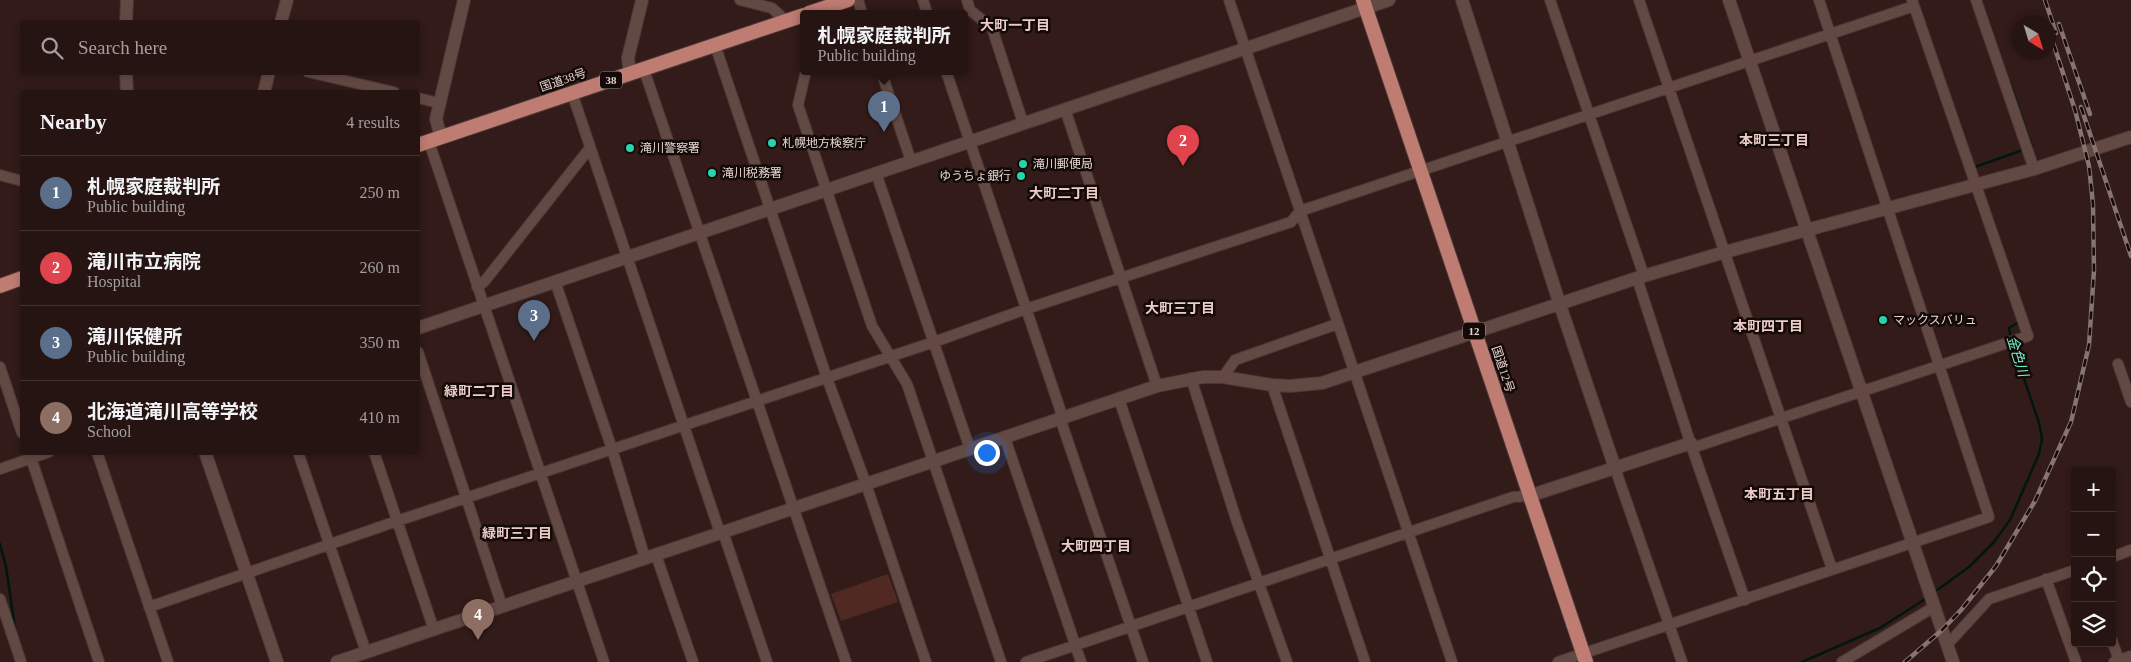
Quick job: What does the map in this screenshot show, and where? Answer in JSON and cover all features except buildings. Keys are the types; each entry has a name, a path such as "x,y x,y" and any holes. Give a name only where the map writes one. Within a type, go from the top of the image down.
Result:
{"highway":[{"path":"817,9 848,0"},
{"name":"国道12号","path":"1364,4 1584,658"},
{"name":"国道38号","path":"429,141 800,16"},
{"path":"0,286 20,279"}],"street":[{"path":"126,20 127,0"},
{"path":"281,20 286,0"},
{"path":"464,0 429,141 604,662"},
{"path":"630,74 628,58 642,0"},
{"path":"740,0 772,8 786,21"},
{"path":"967,0 970,10 992,28 1023,123"},
{"path":"1229,0 1452,662"},
{"path":"420,327 1245,49 1364,4 1389,0"},
{"path":"1462,0 1560,305 1682,662"},
{"path":"1550,0 1589,114 1691,446 1745,600"},
{"path":"1640,0 1668,88 1832,569"},
{"path":"1729,0 1953,662"},
{"path":"1558,662 1584,658 1669,624 1989,517 1818,0"},
{"path":"1976,0 2034,170"},
{"path":"149,606 756,400 934,342 1026,309 1291,222 1300,211 1749,61 1913,3 2028,336 1780,419 1529,496 1514,497 1026,662"},
{"path":"716,45 827,378 866,484 926,662"},
{"path":"644,70 846,662"},
{"path":"126,75 127,90"},
{"path":"264,90 268,75"},
{"path":"321,75 385,90"},
{"path":"805,75 798,105 826,190 872,326 907,384 1001,662"},
{"path":"882,75 911,161"},
{"path":"947,75 1143,662"},
{"path":"572,93 589,149 683,426 767,662"},
{"path":"420,98 439,103"},
{"path":"1065,109 1157,386"},
{"path":"337,662 1157,386 1191,378 1223,377 1272,385 1290,386 1322,383 1475,334 1640,277 1887,208 2034,170 2131,137"},
{"path":"477,287 484,282 589,149"},
{"path":"876,173 970,449"},
{"path":"0,175 20,180"},
{"path":"555,282 651,557 693,662"},
{"path":"1223,377 1234,360 1337,324"},
{"path":"420,358 502,606"},
{"path":"2118,364 2131,402"},
{"path":"0,367 20,427"},
{"path":"1191,378 1287,662"},
{"path":"1272,385 1365,662"},
{"path":"1119,399 1207,662"},
{"path":"1005,438 1081,662"},
{"path":"98,455 168,662"},
{"path":"207,455 277,662"},
{"path":"299,455 366,652"},
{"path":"375,455 434,630"},
{"path":"0,469 30,456 99,662"},
{"path":"2116,556 2130,553"},
{"path":"1947,645 1989,599 2071,571"},
{"path":"2046,579 2076,662"},
{"path":"0,598 21,662"},
{"path":"1842,662 1934,607"},
{"path":"2113,647 2116,661 2131,656"}],"shaded area":[{"path":"888,574 898,602 841,621 831,594"}],"waterway":[{"name":"金色川","path":"2010,83 2032,147 2029,148"},
{"name":"金色川","path":"1972,168 2023,150"},
{"name":"金色川","path":"2011,338 2009,328 2019,322"},
{"name":"金色川","path":"1933,593 1969,567 1994,542 2010,520 2039,454 2042,439 2039,423 2012,343"},
{"path":"0,544 6,567 15,628"},
{"name":"金色川","path":"1802,662 1880,628 1927,598"}],"railway":[{"path":"2045,0 2050,15"},
{"path":"2059,24 2090,114"},
{"path":"1905,662 1942,630 1961,610 1996,566 2035,501 2071,422 2089,345 2094,270 2093,204 2089,166 2075,110 2056,52"},
{"path":"2081,107 2131,256"}],"place":[{"name":"札幌家庭裁判所","path":"884,132"},
{"name":"札幌地方検察庁","path":"772,143"},
{"name":"滝川警察署","path":"630,148"},
{"name":"滝川郵便局","path":"1023,164"},
{"name":"滝川市立病院","path":"1183,166"},
{"name":"滝川税務署","path":"712,173"},
{"name":"ゆうちょ銀行","path":"1021,176"},
{"name":"マックスバリュ","path":"1883,320"},
{"name":"滝川保健所","path":"534,341"},
{"name":"北海道滝川高等学校","path":"478,640"}],"district":[{"name":"大町一丁目","path":"1015,25"},
{"name":"本町三丁目","path":"1774,140"},
{"name":"大町二丁目","path":"1064,193"},
{"name":"大町三丁目","path":"1180,308"},
{"name":"本町四丁目","path":"1768,326"},
{"name":"緑町二丁目","path":"479,391"},
{"name":"本町五丁目","path":"1779,494"},
{"name":"緑町三丁目","path":"517,533"},
{"name":"大町四丁目","path":"1096,546"}]}
